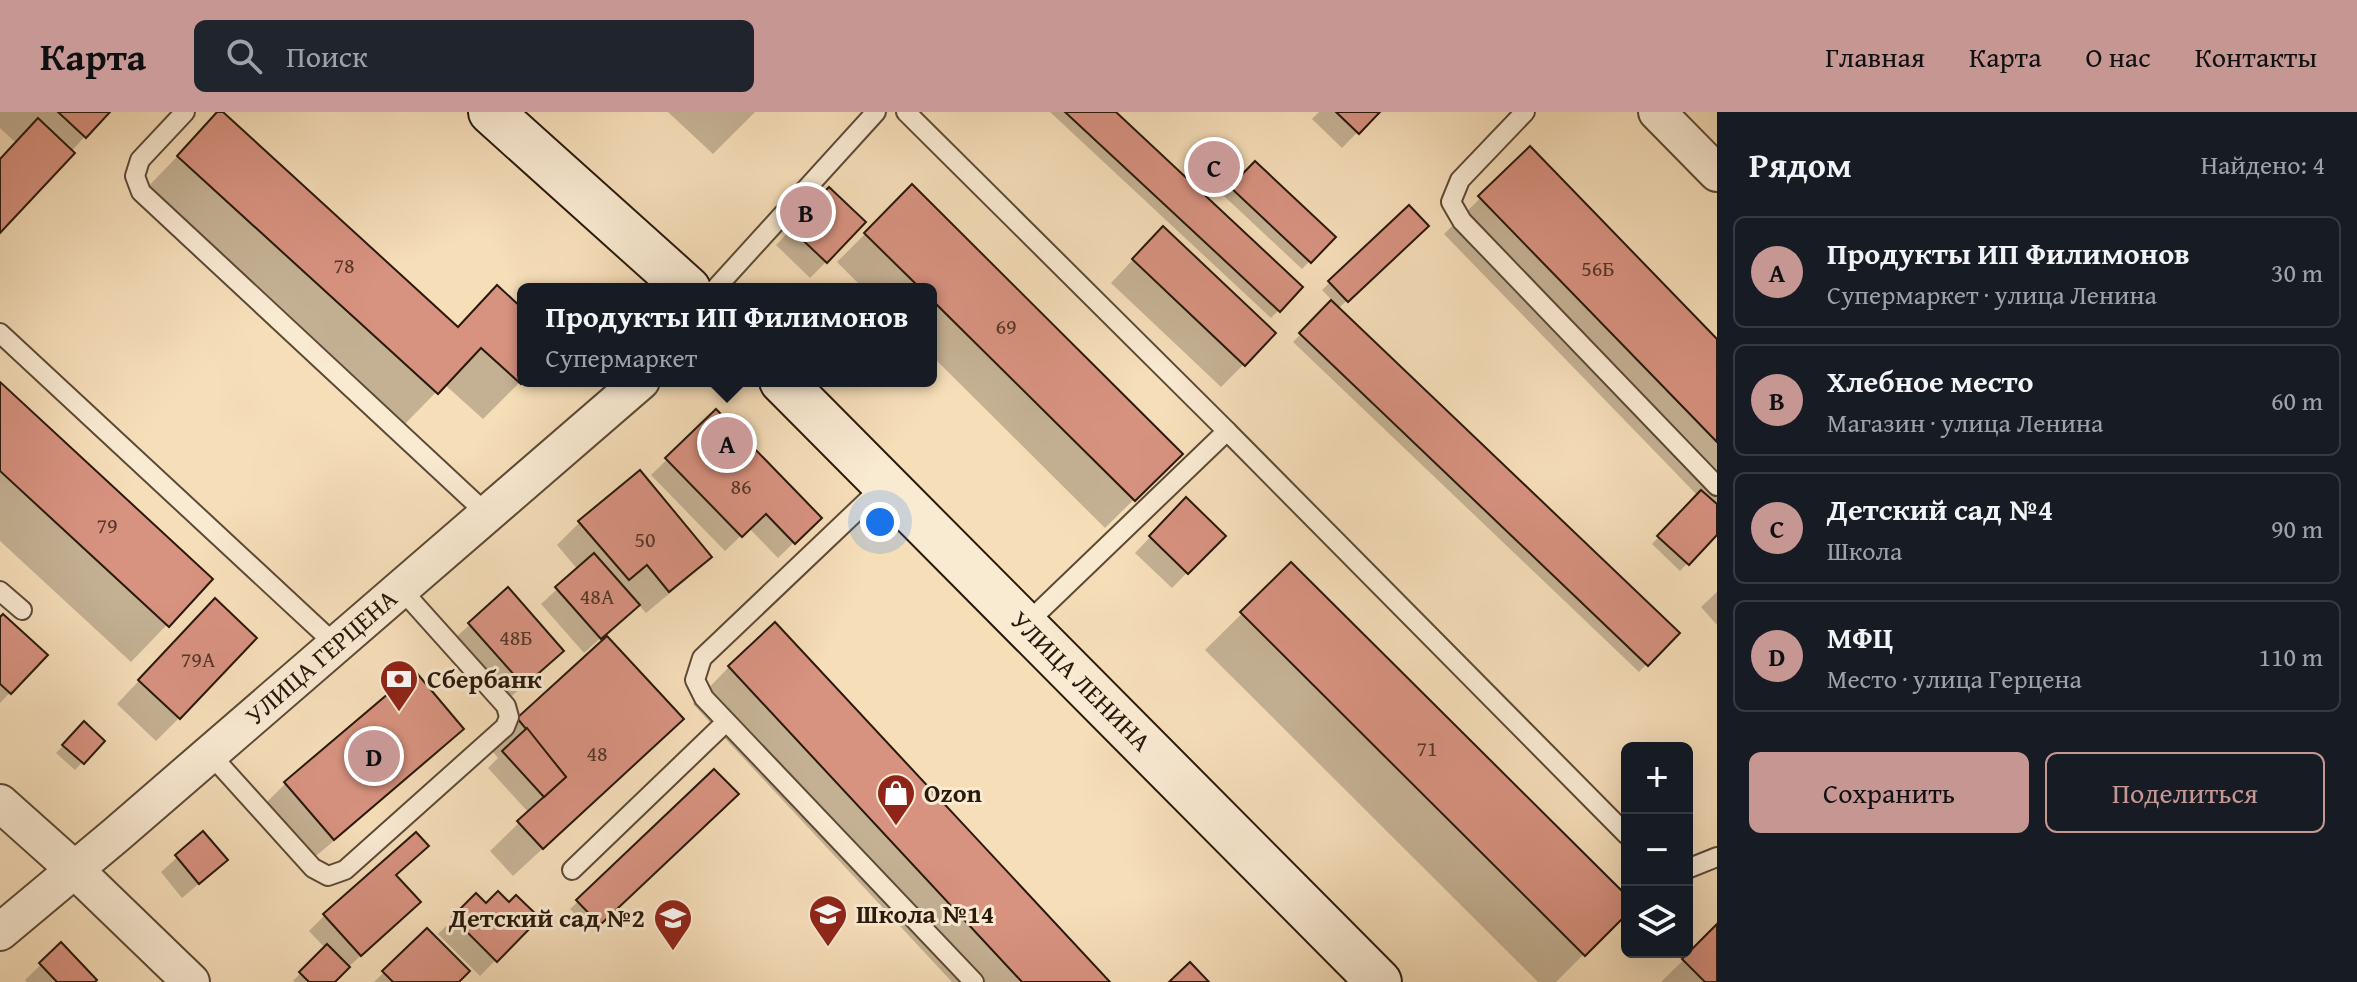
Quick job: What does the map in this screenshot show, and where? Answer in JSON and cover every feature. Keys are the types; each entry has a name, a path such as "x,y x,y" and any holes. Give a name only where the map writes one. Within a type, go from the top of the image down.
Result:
{"street":[{"path":"491,112 681,283"},
{"path":"1657,112 1717,173"},
{"name":"УЛИЦА ГЕРЦЕНА","path":"0,932 634,387"},
{"name":"УЛИЦА ЛЕНИНА","path":"788,387 1379,982"},
{"path":"0,803 191,982"}],"lane":[{"path":"185,112 140,160 135,176 141,192 487,514"},
{"path":"720,283 876,112"},
{"path":"906,112 1621,829"},
{"path":"1525,112 1460,180 1451,202 1462,221 1717,486"},
{"path":"0,333 336,645"},
{"path":"1025,625 1227,431"},
{"path":"885,484 702,658 695,680 704,698 726,722 974,982"},
{"path":"210,754 313,868 328,876 345,870 505,727 509,717 506,706 401,589"},
{"path":"0,591 22,610"},
{"path":"572,870 726,722"},
{"path":"1693,867 1717,857"}],"building":[{"path":"58,112 110,112 86,138"},
{"path":"217,112 223,112 458,327 497,285 517,303 517,380 481,348 438,394 177,156"},
{"path":"1065,112 1116,112 1303,287 1280,312"},
{"path":"1336,112 1380,112 1359,134"},
{"path":"38,118 75,153 0,233 0,159"},
{"path":"1530,146 1717,339 1717,442 1478,196"},
{"path":"1255,161 1336,237 1311,263 1230,187"},
{"path":"912,184 1183,454 1135,501 937,305 937,283 915,283 864,233"},
{"path":"829,187 866,222 827,263 790,228"},
{"path":"1409,205 1429,226 1348,302 1328,281"},
{"path":"1163,226 1276,333 1245,366 1132,259"},
{"path":"1331,300 1680,633 1648,666 1299,333"},
{"path":"0,382 213,579 169,627 0,471"},
{"path":"716,409 822,518 795,544 766,514 742,537 665,458"},
{"path":"640,470 712,557 669,592 647,565 629,580 578,521"},
{"path":"1701,490 1717,504 1717,535 1689,565 1657,536"},
{"path":"1186,497 1226,536 1188,574 1149,536"},
{"path":"594,553 640,605 601,639 555,587"},
{"path":"1291,562 1621,890 1621,920 1585,956 1240,612"},
{"path":"508,587 564,651 524,686 468,623"},
{"path":"215,598 257,638 180,719 138,680"},
{"path":"3,614 48,655 11,694 0,684 0,617"},
{"path":"775,622 1110,982 1022,982 728,666"},
{"path":"607,636 684,719 543,849 517,821 566,777 517,718"},
{"path":"415,671 464,729 334,840 284,782"},
{"path":"84,721 105,741 84,764 62,745"},
{"path":"527,728 566,777 544,797 502,751"},
{"path":"714,769 739,794 600,925 576,900"},
{"path":"203,831 228,860 199,884 175,855"},
{"path":"416,832 429,846 396,875 421,902 361,956 323,914"},
{"path":"498,891 509,902 516,895 540,918 497,962 452,917 476,893 486,903"},
{"path":"1717,924 1717,982 1705,982 1682,959 1693,958 1693,948"},
{"path":"427,928 470,971 459,982 393,982 382,971"},
{"path":"61,942 97,980 95,982 57,982 39,963"},
{"path":"327,944 350,967 335,982 309,982 299,972"},
{"path":"1190,962 1209,982 1169,982"}],"place":[{"name":"Детский сад №4","path":"1214,167"},
{"name":"Хлебное место","path":"806,212"},
{"name":"Продукты ИП Филимонов","path":"727,443"},
{"name":"Сбербанк","path":"399,713"},
{"name":"МФЦ","path":"374,756"},
{"name":"Ozon","path":"896,827"},
{"name":"Школа №14","path":"828,948"},
{"name":"Детский сад №2","path":"673,952"}]}
